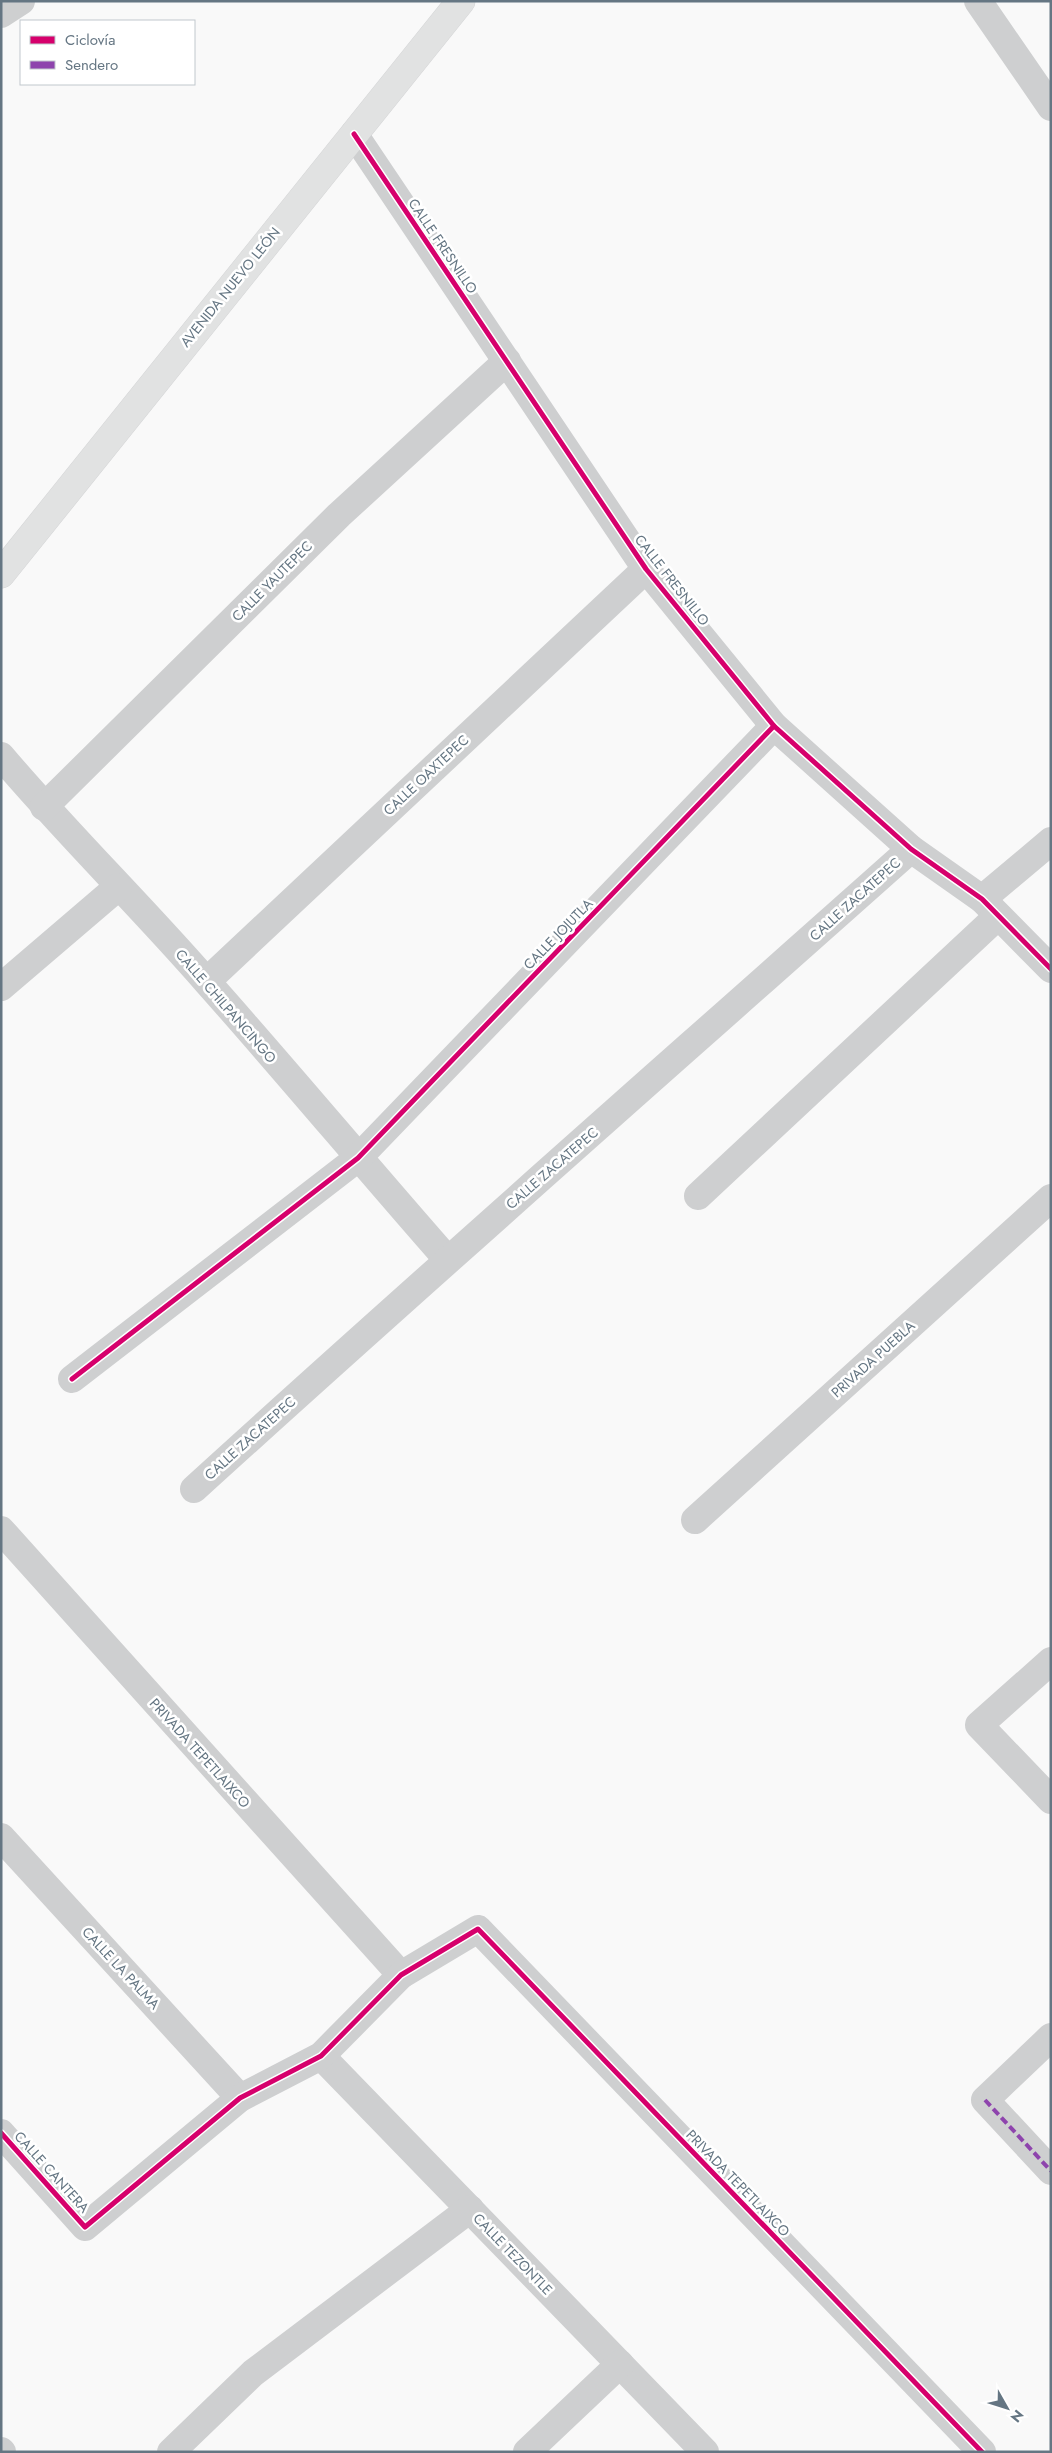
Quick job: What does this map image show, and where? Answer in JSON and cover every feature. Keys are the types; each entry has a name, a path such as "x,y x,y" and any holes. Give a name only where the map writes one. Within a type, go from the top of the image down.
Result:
{"main road":[{"name":"AVENIDA NUEVO LEÓN","path":"1,574 461,1"}],"street":[{"path":"1,14 21,1"},
{"path":"978,1 1051,107"},
{"name":"CALLE FRESNILLO","path":"354,134 646,569 774,726 911,849 990,908 1051,969"},
{"name":"CALLE YAUTEPEC","path":"44,807 339,515 506,361"},
{"name":"CALLE OAXTEPEC","path":"207,981 646,569"},
{"name":"CALLE JOJUTLA","path":"72,1379 358,1158 774,726"},
{"name":"CALLE CHILPANCINGO","path":"1,756 44,807 207,981 358,1158 448,1258"},
{"path":"698,1196 990,908 1051,841"},
{"name":"CALLE ZACATEPEC","path":"194,1488 448,1258 518,1199 911,849"},
{"path":"1,987 118,887"},
{"name":"PRIVADA PUEBLA","path":"696,1520 1051,1198"},
{"name":"PRIVADA TEPETLAIXCO","path":"1,1530 400,1975 478,1929 982,2452"},
{"path":"1051,1661 979,1725 1051,1800"},
{"name":"CALLE LA PALMA","path":"1,1837 240,2098"},
{"path":"240,2098 321,2056 400,1975"},
{"path":"1051,2037 985,2100 1051,2171"},
{"name":"CALLE TEZONTLE","path":"321,2056 705,2452"},
{"name":"CALLE CANTERA","path":"1,2133 85,2227 240,2098"},
{"path":"171,2452 253,2373 470,2209"},
{"path":"527,2452 620,2364"}],"marked path":[{"path":"985,2100 1051,2171"}],"cycle path":[{"path":"354,134 646,569 774,726 911,849 982,899 1051,969"},
{"path":"72,1379 358,1158 774,726"},
{"path":"1,2133 85,2227 240,2098 321,2056 401,1975 478,1929 982,2452"}]}
